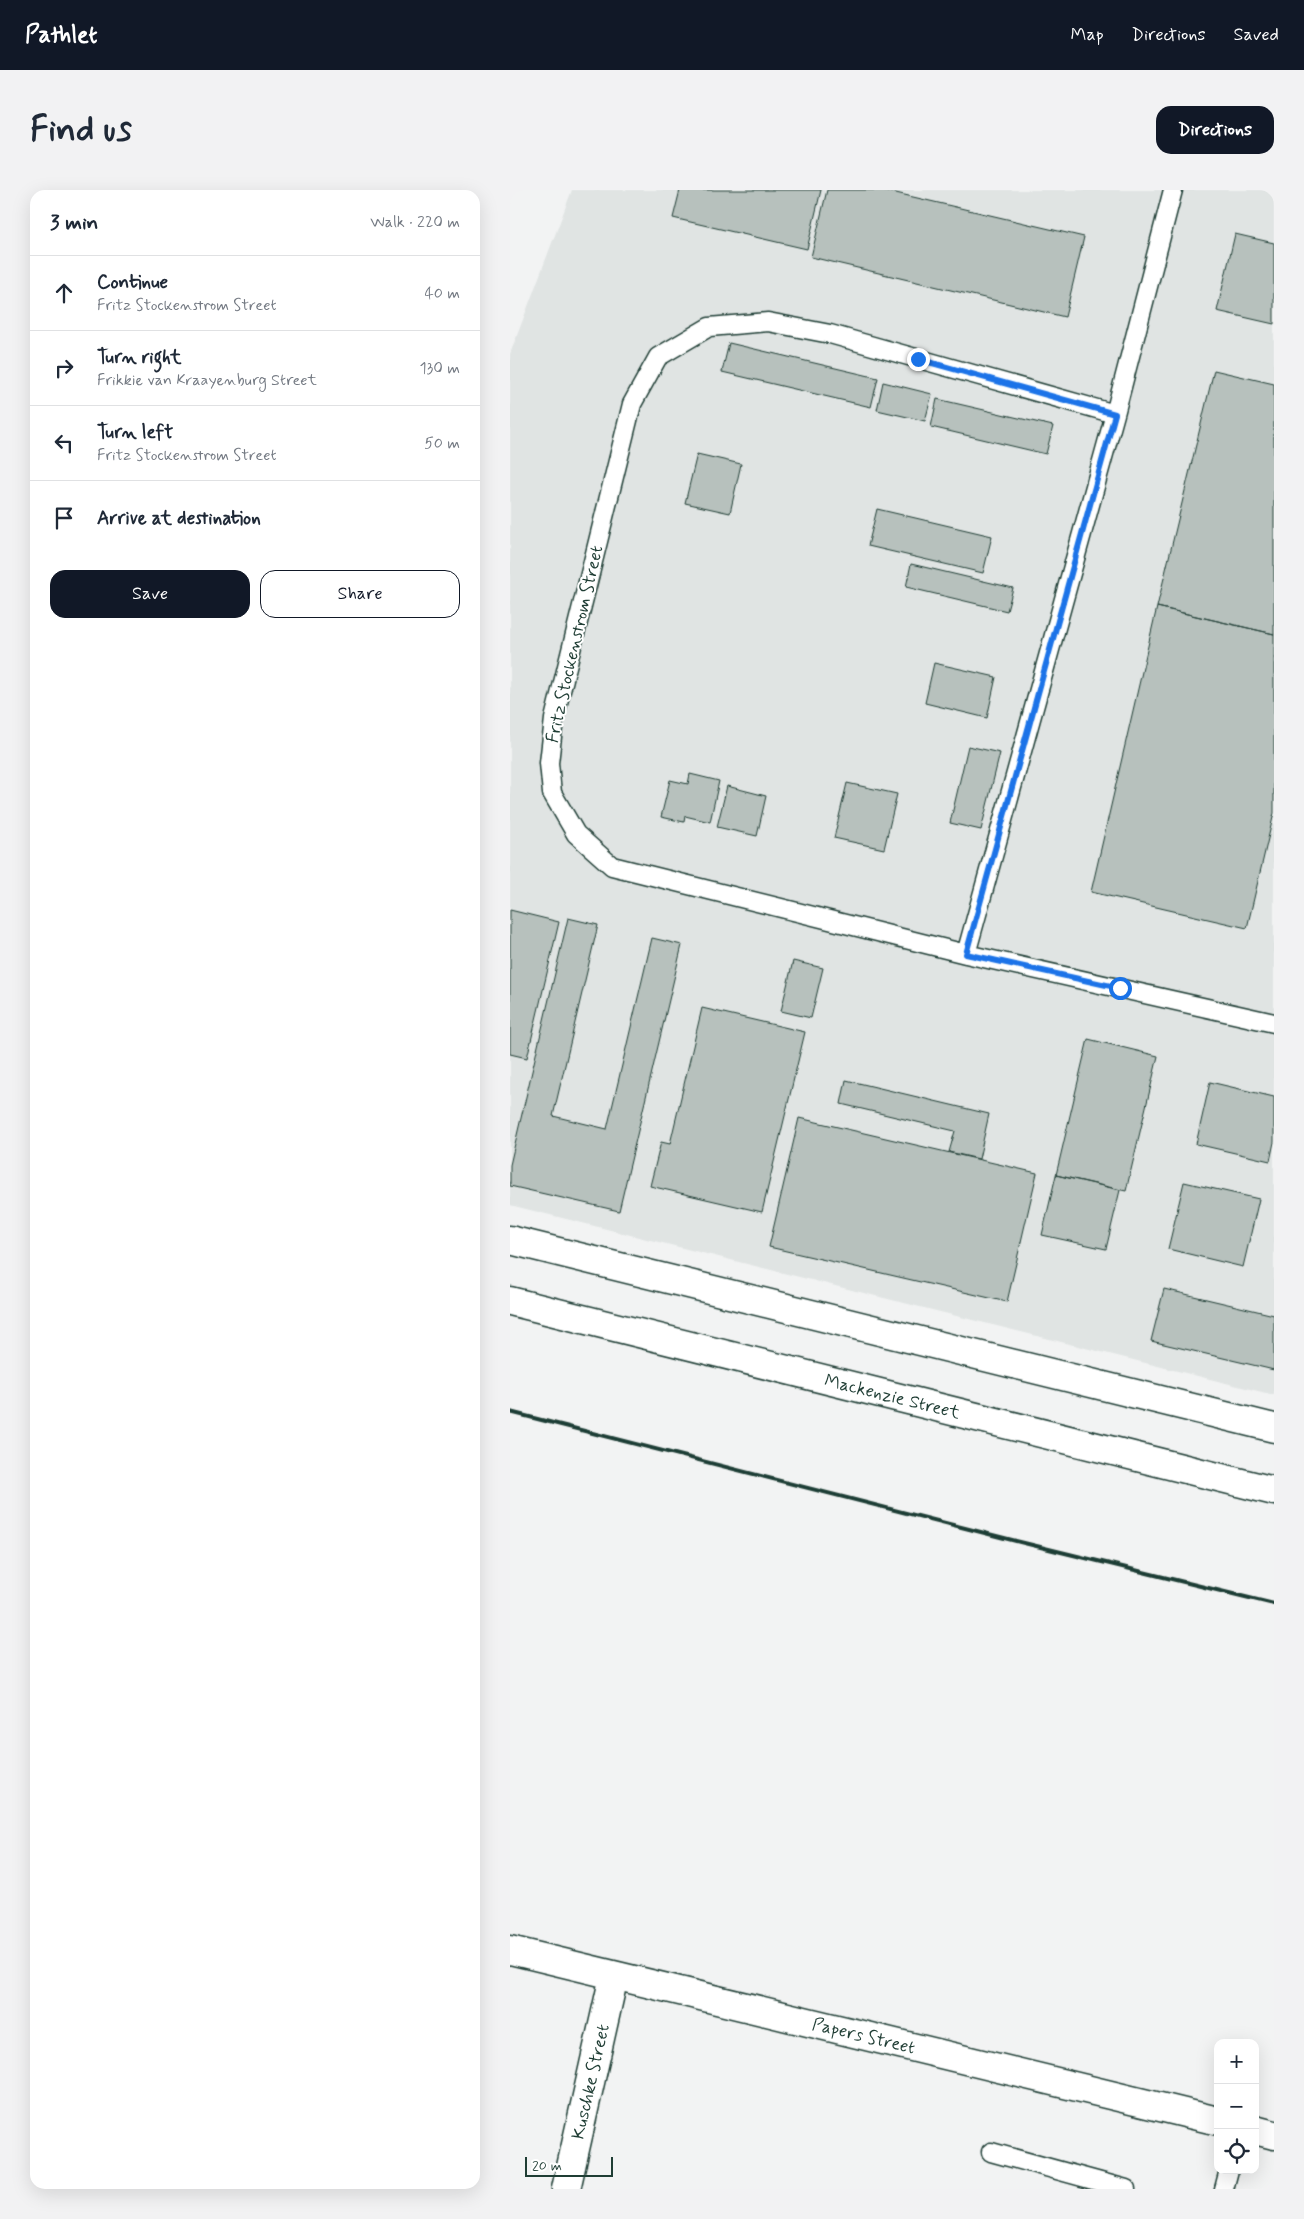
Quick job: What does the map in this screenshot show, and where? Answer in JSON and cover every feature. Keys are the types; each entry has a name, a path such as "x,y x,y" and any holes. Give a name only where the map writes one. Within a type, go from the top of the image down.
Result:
{"street":[{"path":"510,1240 1274,1428"},
{"name":"Mackenzie Street","path":"510,1301 1274,1491"},
{"name":"Papers Street","path":"510,1950 1214,2120"},
{"name":"Kuschke Street","path":"566,2189 614,1976"},
{"path":"1259,2131 1274,2135"}],"lane":[{"path":"966,954 1115,414 1173,190"},
{"name":"Fritz Stockenstrom Street","path":"1115,414 830,334 768,322 709,327 658,357 632,404 554,719 548,763 552,793 576,834 612,866 966,954 1274,1023"},
{"path":"991,2152 1126,2189"},
{"path":"1224,2189 1228,2174"}],"shaded area":[{"path":"572,190 1274,190 1274,1395 510,1205 510,354"}],"building":[{"path":"680,190 821,190 807,249 673,218"},
{"path":"827,190 883,190 1084,237 1065,317 811,257"},
{"path":"1235,234 1274,243 1274,324 1217,311"},
{"path":"729,343 878,378 871,407 722,372"},
{"path":"1214,370 1274,384 1274,634 1157,607"},
{"path":"883,382 932,394 925,421 877,410"},
{"path":"937,399 1053,426 1046,454 931,427"},
{"path":"697,454 741,464 730,513 685,503"},
{"path":"877,509 992,536 983,573 868,546"},
{"path":"911,564 1013,588 1007,611 906,587"},
{"path":"1157,607 1274,634 1274,813 1247,928 1091,892"},
{"path":"934,663 996,677 987,718 925,703"},
{"path":"968,746 1000,753 981,830 950,823"},
{"path":"690,774 719,781 710,822 685,816 684,822 661,817 670,780 688,784"},
{"path":"847,783 897,794 884,849 834,838"},
{"path":"727,786 766,796 757,836 717,827"},
{"path":"510,910 559,922 527,1058 510,1054"},
{"path":"568,918 598,925 553,1116 607,1129 652,938 682,945 619,1211 510,1186 510,1165"},
{"path":"793,961 823,968 811,1018 781,1011"},
{"path":"702,1008 805,1032 762,1212 650,1186 661,1142 670,1144"},
{"path":"1088,1039 1158,1056 1126,1191 1056,1175"},
{"path":"846,1080 989,1114 979,1159 949,1152 955,1131 841,1104"},
{"path":"1210,1082 1274,1097 1274,1142 1270,1161 1196,1144"},
{"path":"799,1118 1037,1173 1007,1302 769,1247"},
{"path":"1056,1175 1120,1190 1106,1249 1042,1235"},
{"path":"1184,1182 1259,1199 1243,1267 1168,1249"},
{"path":"1164,1289 1274,1315 1274,1370 1151,1341"}],"railway":[{"path":"510,1412 1020,1542 1274,1604"}],"route":[{"path":"918,359 1115,414 966,954 1120,988"}]}
